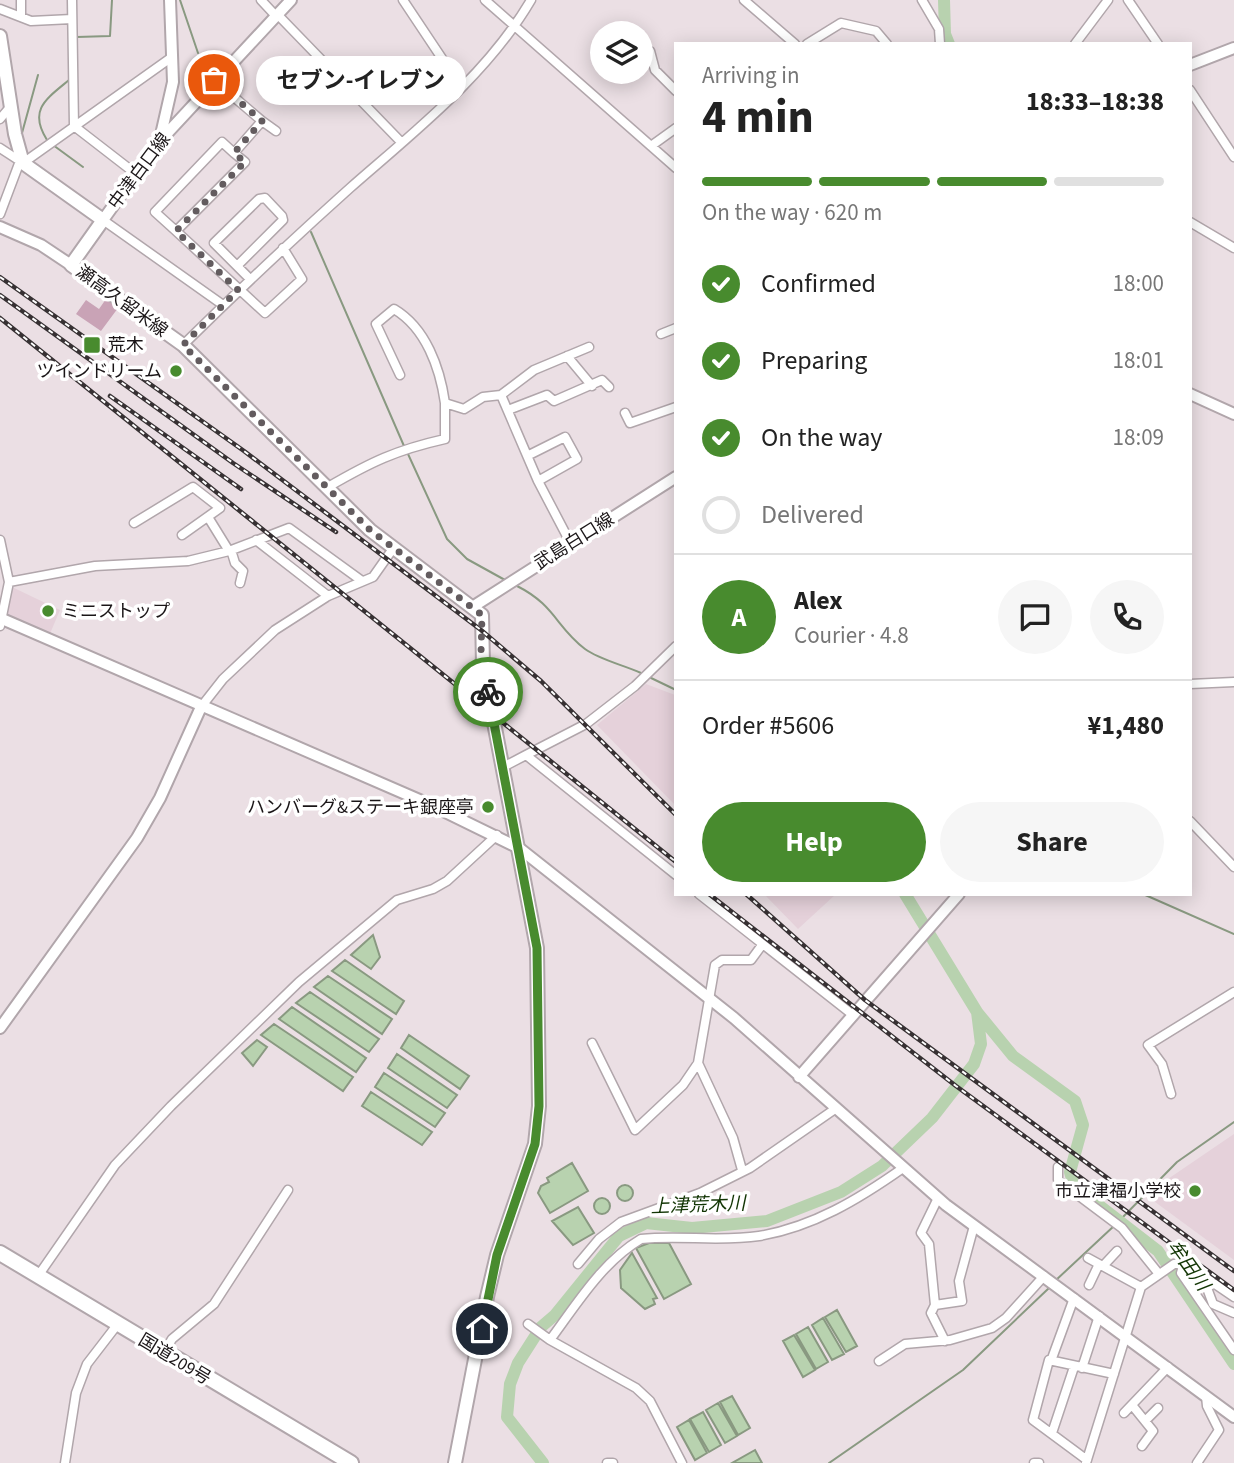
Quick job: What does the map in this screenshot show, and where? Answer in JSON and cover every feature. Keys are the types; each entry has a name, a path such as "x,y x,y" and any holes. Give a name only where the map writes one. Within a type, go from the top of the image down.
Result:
{"highway":[{"name":"国道209号","path":"0,1253 351,1463"}],"main road":[{"path":"0,36 21,162 103,220"},
{"name":"瀬高久留米線","path":"103,220 71,265 183,345 393,550 474,606"},
{"path":"455,1463 492,1276 535,1144 539,1106 537,948 481,653 482,615 474,606"}],"street":[{"path":"21,0 21,16"},
{"path":"72,0 74,126"},
{"path":"159,142 173,82 170,0"},
{"path":"261,0 401,142"},
{"name":"中津白口線","path":"103,220 159,142 290,0"},
{"path":"404,0 461,87"},
{"path":"485,0 674,166"},
{"name":"瀬高久留米線","path":"183,345 283,247 461,87 515,27 531,0"},
{"path":"744,0 793,42"},
{"path":"922,0 939,29 940,42"},
{"path":"1076,42 1108,0"},
{"path":"1128,0 1157,42"},
{"path":"0,9 32,21 72,19"},
{"path":"810,42 841,23 876,31 885,42"},
{"path":"1192,64 1234,48"},
{"path":"0,214 21,162 172,57"},
{"path":"653,62 655,70 674,89"},
{"path":"214,80 275,131"},
{"path":"1192,93 1234,157"},
{"path":"0,119 11,107"},
{"path":"168,111 180,118"},
{"path":"234,153 262,121"},
{"path":"74,126 136,174"},
{"path":"651,146 674,129"},
{"path":"176,231 245,162 222,142 155,212 265,313 302,279 283,247"},
{"path":"0,148 21,162"},
{"path":"237,266 283,220 265,198 259,199 214,243 237,266 250,279"},
{"path":"103,220 223,305"},
{"path":"1192,223 1234,247"},
{"path":"0,227 41,244 71,265"},
{"path":"328,487 391,453 445,439 442,379 418,327 394,309 376,324 400,375"},
{"path":"662,334 674,329"},
{"path":"444,403 464,409 483,397 501,395 534,370 589,347"},
{"path":"568,356 592,386"},
{"path":"508,410 547,395 554,401 602,380 609,387"},
{"path":"501,395 538,481 571,544"},
{"path":"1192,395 1234,414"},
{"path":"625,413 630,423 674,408"},
{"path":"529,455 565,437 577,459 538,481"},
{"name":"武島白口線","path":"474,606 674,478"},
{"path":"134,523 193,487 220,508 182,535"},
{"path":"208,517 230,550 234,563 243,570 240,583"},
{"path":"9,582 95,566 170,563 230,550 289,528 294,529 362,581"},
{"path":"0,540 9,582 1,621 497,835 519,848 711,999 938,1198 1234,1417"},
{"path":"256,540 328,596"},
{"path":"0,1028 137,838 160,798 201,707 223,679 269,635 328,596 373,577 393,550"},
{"path":"503,767 586,724 635,686 674,648"},
{"path":"1192,684 1234,682"},
{"path":"526,755 674,873"},
{"path":"1192,823 1234,867"},
{"path":"38,1276 115,1165 171,1106 299,982 397,900 432,889 447,881 497,835"},
{"path":"702,896 853,1015"},
{"path":"799,1077 957,896"},
{"path":"592,1044 635,1130 682,1085 698,1063 718,962 751,960 762,944"},
{"path":"1171,1094 1162,1064 1148,1045 1234,992"},
{"path":"698,1063 733,1139 742,1170"},
{"path":"578,1264 599,1239 621,1222 700,1193 750,1168 835,1109"},
{"path":"1058,1167 1058,1180 1122,1228 1159,1274"},
{"path":"550,1340 595,1280 625,1248 641,1239 760,1236 828,1215 863,1196 903,1168"},
{"path":"165,1352 173,1339 214,1304 288,1190"},
{"path":"938,1198 921,1233 929,1244 934,1305 931,1313 945,1341"},
{"path":"934,1305 962,1301 959,1281 974,1226"},
{"path":"1089,1285 1101,1265 1117,1251"},
{"path":"1088,1258 1141,1287"},
{"path":"1184,1263 1181,1273 1234,1350"},
{"path":"1074,1298 1032,1420 1087,1462 1141,1287 1174,1264 1184,1263 1234,1297"},
{"path":"879,1361 905,1344 945,1341 992,1328 1015,1310 1044,1276"},
{"path":"1211,1281 1207,1288 1213,1304 1234,1313"},
{"path":"1052,1433 1099,1317"},
{"path":"528,1324 550,1340 636,1388 650,1401 682,1463"},
{"path":"65,1463 76,1393 87,1364 117,1325"},
{"path":"1051,1361 1114,1374"},
{"path":"1124,1413 1168,1367"},
{"path":"1197,1463 1219,1430 1207,1406 1206,1396"},
{"path":"1132,1405 1153,1430 1142,1446"},
{"path":"1144,1421 1157,1408"},
{"path":"1034,1463 1039,1463"}],"shaded area":[{"path":"106,299 118,308 101,331 76,314 86,300 99,309"},
{"path":"12,587 60,610 49,636 6,616"},
{"path":"646,684 674,695 674,804 597,725"},
{"path":"766,896 834,896 798,929"},
{"path":"373,935 380,957 371,969 351,955"},
{"path":"345,960 404,1001 396,1014 332,971"},
{"path":"328,976 392,1019 382,1034 314,987"},
{"path":"310,992 379,1039 369,1052 296,1003"},
{"path":"292,1007 366,1058 356,1072 279,1019"},
{"path":"274,1024 353,1077 343,1091 261,1035"},
{"path":"409,1035 469,1076 460,1089 401,1048"},
{"path":"257,1040 267,1047 253,1066 242,1053"},
{"path":"397,1054 457,1095 447,1108 388,1068"},
{"path":"384,1073 445,1113 435,1127 375,1087"},
{"path":"371,1092 432,1132 422,1145 362,1106"},
{"name":"市立津福小学校","path":"1234,1134 1234,1260 1151,1199 1162,1183"},
{"path":"572,1163 588,1191 550,1213 538,1193 541,1186 549,1182 547,1178"},
{"path":"622,1185 628,1185 633,1193 631,1199 622,1201 617,1196 617,1190"},
{"path":"602,1198 610,1206 602,1214 594,1206"},
{"path":"578,1207 594,1233 573,1245 552,1221"},
{"path":"649,1243 669,1243 691,1284 664,1299 636,1248"},
{"path":"632,1253 657,1298 653,1299 655,1304 645,1309 621,1288 620,1270"},
{"path":"837,1310 857,1346 846,1352 825,1317"},
{"path":"823,1318 844,1354 832,1360 812,1325"},
{"path":"808,1327 828,1362 816,1369 796,1334"},
{"path":"794,1335 815,1370 803,1377 783,1341"},
{"path":"732,1396 750,1428 738,1435 720,1402"},
{"path":"718,1403 737,1436 725,1443 706,1410"},
{"path":"703,1412 721,1445 709,1452 690,1419"},
{"path":"689,1420 707,1453 695,1460 677,1427"},
{"path":"755,1450 762,1463 732,1463"}],"waterway":[{"path":"77,73 77,37 110,36 112,0"},
{"path":"180,0 198,53"},
{"name":"上津荒木川","path":"944,0 945,34 948,42"},
{"path":"22,133 38,75"},
{"path":"47,140 39,121 42,106 69,80"},
{"path":"53,145 83,167"},
{"path":"311,232 404,446"},
{"path":"408,454 447,539 467,559 505,580"},
{"path":"517,586 548,608 567,633 585,649 641,673"},
{"path":"649,677 674,689"},
{"name":"上津荒木川","path":"543,1463 507,1417 510,1384 518,1363 541,1327 555,1315 619,1236 646,1223 692,1228 767,1221 841,1192 882,1166 932,1118 974,1064 981,1044 977,1012 906,896"},
{"path":"1148,896 1234,934"},
{"name":"牟田川","path":"977,1012 1013,1056 1075,1101 1083,1125 1070,1172 1074,1186 1158,1251 1234,1364"},
{"path":"1119,1221 1177,1162 1234,1122"},
{"path":"1055,1281 1115,1225"},
{"path":"829,1463 963,1370 1049,1288"}],"railway":[{"path":"0,277 244,451 481,630 541,681 674,813"},
{"path":"0,295 233,463 336,532"},
{"path":"0,318 674,860"},
{"path":"110,396 241,489"},
{"path":"712,896 956,1086 1234,1290"},
{"path":"748,896 865,1000 1234,1271"}],"way so far":[{"path":"214,80 249,107 249,111 262,121 234,153 245,162 176,231 238,290 183,345 244,403 358,520 393,550 474,606 482,615 481,653 488,692"}],"place":[{"name":"セブン-イレブン","path":"214,80"},
{"name":"荒木","path":"92,345"},
{"name":"ツインドリーム","path":"176,371"},
{"name":"ミニストップ","path":"48,611"},
{"name":"ハンバーグ&ステーキ銀座亭","path":"488,807"},
{"name":"市立津福小学校","path":"1195,1191"}],"route":[{"path":"482,1329 497,1255 535,1144 539,1106 537,948 488,692"}]}
